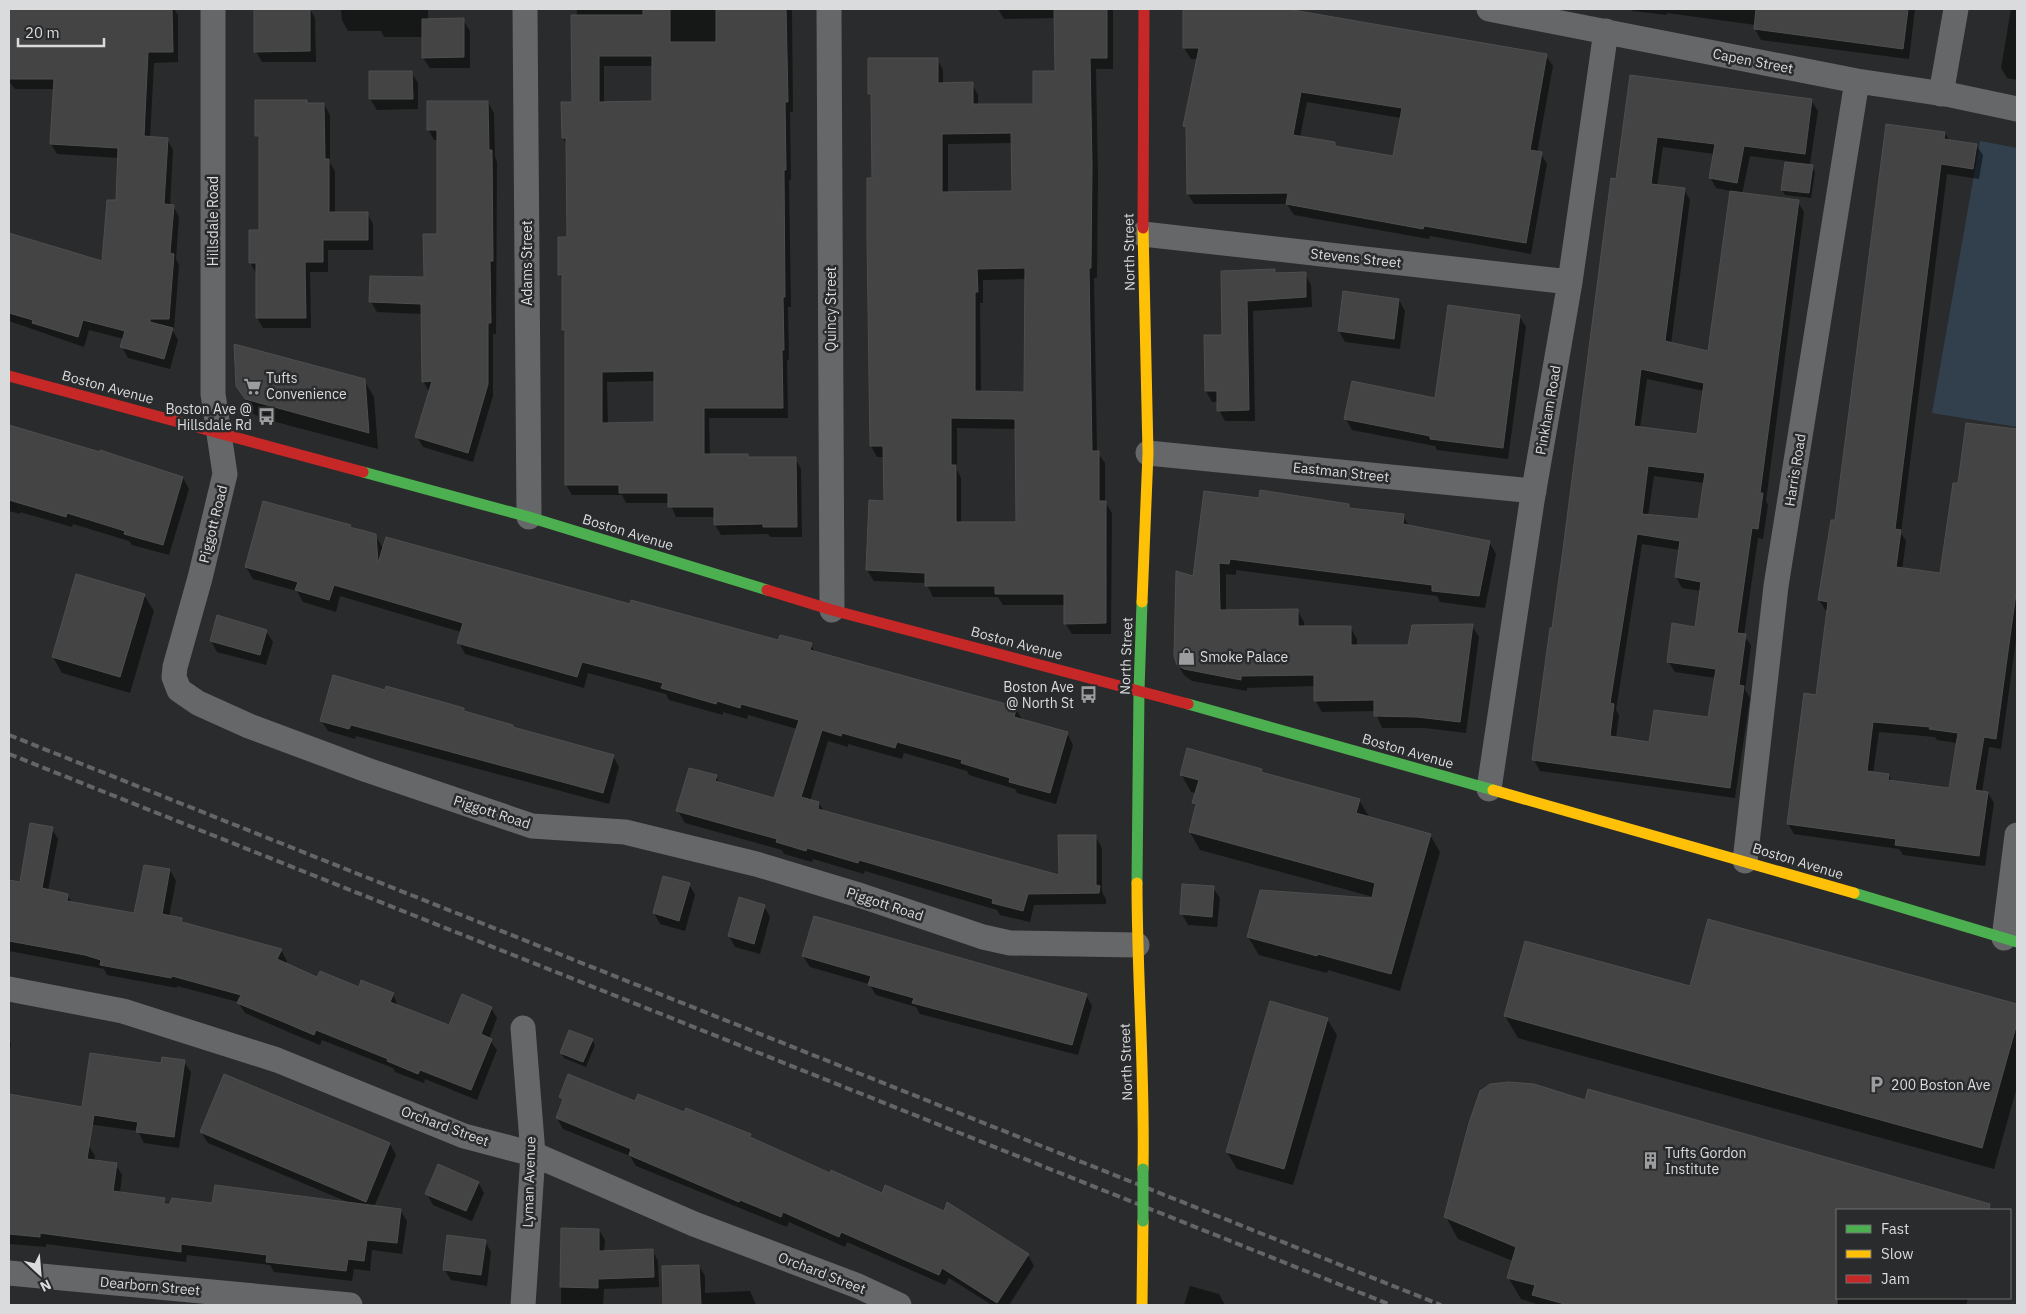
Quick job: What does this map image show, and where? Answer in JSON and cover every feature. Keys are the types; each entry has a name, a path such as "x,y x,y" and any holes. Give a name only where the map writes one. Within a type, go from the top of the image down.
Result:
{"main road":[{"name":"North Street","path":"1142,1305 1142,1169 1144,1128 1137,945 1139,690 1148,453 1143,234 1144,9"},
{"name":"Boston Avenue","path":"9,376 529,517 832,610 1139,690 1745,861 2010,940"}],"street":[{"name":"Hillsdale Road","path":"213,9 213,394 219,432"},
{"name":"Adams Street","path":"525,9 529,517"},
{"name":"Quincy Street","path":"829,9 832,610"},
{"name":"Capen Street","path":"1489,9 1857,81 2017,108"},
{"path":"1941,94 1956,9"},
{"name":"Pinkham Road","path":"1489,789 1534,492 1570,282 1606,31"},
{"name":"Harris Road","path":"1745,861 1776,586 1857,81"},
{"name":"Stevens Street","path":"1143,234 1570,282"},
{"name":"Piggott Road","path":"219,432 225,474 174,677 179,690 198,704 249,726 367,770 532,826 625,832 756,864 862,896 983,937 1010,943 1137,945"},
{"name":"Eastman Street","path":"1148,453 1534,492"},
{"path":"2010,940 2017,835"},
{"name":"Orchard Street","path":"9,989 123,1011 277,1060 464,1136 533,1154 694,1224 858,1286 899,1305"},
{"name":"Lyman Avenue","path":"523,1028 533,1154 523,1305"},
{"name":"Dearborn Street","path":"9,1274 350,1305"}],"shaded area":[{"path":"1980,141 2017,148 2017,427 1932,413"}],"building":[{"path":"9,9 172,9 173,52 148,52 144,136 168,138 164,204 174,205 170,253 174,254 169,319 150,319 150,322 173,328 164,359 120,347 125,331 83,320 78,337 32,323 33,320 9,313 9,233 102,261 107,200 116,200 118,148 50,144 54,79 9,79"},
{"path":"254,9 310,9 310,51 254,52"},
{"path":"643,9 670,9 670,42 716,42 716,9 786,9 788,102 785,102 783,408 704,408 704,454 748,454 748,457 796,457 797,527 763,527 763,524 714,525 714,507 668,507 668,493 619,493 619,485 565,485 565,330 562,330 562,275 558,275 558,237 567,237 566,138 562,138 561,102 572,102 571,15 643,15","holes":["599,56 652,56 652,101 599,102","654,371 654,422 602,423 602,372"]},
{"path":"1054,9 1107,9 1107,58 1090,58 1092,165 1091,268 1089,268 1092,451 1099,451 1099,501 1106,501 1106,623 1064,624 1064,594 995,594 995,586 925,586 925,573 866,570 869,500 884,501 883,446 870,446 867,178 872,178 871,94 868,94 868,58 938,58 938,83 973,82 973,104 1033,104 1033,71 1055,71","holes":["1011,133 1012,191 942,192 942,134","1025,268 1024,392 975,391 975,292 978,292 977,269","951,418 1015,419 1016,522 956,522 956,465 951,465"]},
{"path":"1183,9 1287,9 1547,54 1530,150 1542,152 1526,243 1424,226 1423,229 1286,204 1288,193 1187,194 1186,127 1183,126 1199,48 1183,48","holes":["1301,92 1402,108 1393,156 1335,146 1335,142 1293,135"]},
{"path":"1756,9 1908,9 1903,49 1754,29"},
{"path":"464,18 464,57 422,58 422,19"},
{"path":"369,71 412,71 413,99 369,99"},
{"path":"1630,75 1812,99 1805,154 1744,146 1737,183 1709,178 1715,144 1657,137 1651,184 1685,188 1665,341 1708,351 1730,191 1799,200 1760,493 1763,493 1758,529 1752,528 1737,633 1746,634 1739,685 1744,686 1730,788 1532,760 1562,557 1611,178 1616,179","holes":["1641,369 1704,383 1697,434 1634,426","1648,466 1705,473 1698,519 1642,514","1637,534 1680,541 1675,577 1701,582 1695,627 1672,623 1667,662 1716,669 1708,717 1654,710 1649,742 1610,736 1614,704 1610,703"]},
{"path":"255,100 307,100 307,103 324,103 325,159 329,159 329,212 368,212 368,240 323,240 323,262 305,262 306,318 256,318 256,263 249,263 249,230 259,230 259,136 255,136"},
{"path":"427,101 488,101 489,150 492,150 493,261 490,261 491,323 488,323 488,384 468,453 415,437 432,381 422,382 421,304 369,302 370,276 424,277 423,234 437,234 437,130 427,130"},
{"path":"1886,124 1945,132 1944,139 1977,144 1973,169 1941,164 1895,529 1901,530 1896,567 1940,573 1953,483 1958,483 1966,423 2017,429 2017,586 1996,739 1984,737 1975,790 1988,792 1979,856 1895,845 1896,839 1787,824 1804,693 1816,695 1828,602 1818,600 1831,520 1835,520","holes":["1873,722 1930,727 1929,729 1958,733 1949,788 1888,780 1889,774 1867,771"]},
{"path":"1785,162 1813,165 1809,193 1781,190"},
{"path":"1275,269 1275,273 1306,272 1306,297 1247,301 1249,410 1217,411 1217,391 1205,391 1204,335 1222,335 1221,271"},
{"path":"1343,291 1399,299 1394,339 1338,331"},
{"path":"1448,305 1520,315 1503,448 1430,439 1430,436 1344,419 1352,381 1435,398"},
{"path":"234,344 365,379 369,433 245,399 236,386"},
{"path":"9,425 100,452 100,450 183,477 163,545 124,534 125,531 67,513 66,517 9,500"},
{"path":"1260,490 1349,504 1349,508 1404,514 1403,524 1490,541 1479,596 1432,591 1432,585 1230,559 1229,564 1219,563 1220,610 1298,609 1298,626 1351,626 1351,645 1408,645 1412,625 1473,624 1460,722 1417,717 1374,716 1374,700 1314,701 1314,675 1241,676 1241,680 1184,669 1177,665 1174,656 1176,571 1193,576 1204,491 1259,498"},
{"path":"263,501 351,525 350,527 376,534 378,563 386,537 630,604 631,600 778,640 780,635 812,643 810,650 1017,707 1014,717 1068,732 1050,793 1009,782 1010,778 961,763 962,760 897,742 895,748 842,733 841,736 822,730 801,797 819,802 818,809 1059,875 1058,835 1096,835 1096,885 1100,886 1099,893 1028,894 1023,911 992,903 993,899 859,860 858,863 807,848 806,851 776,842 777,839 676,811 689,768 717,775 715,781 774,798 799,720 741,704 740,708 717,701 716,704 661,688 663,683 582,662 577,677 457,643 463,623 334,585 329,600 295,590 298,582 245,567"},
{"path":"76,574 145,594 120,677 52,657"},
{"path":"217,615 267,630 260,655 210,641"},
{"path":"333,675 385,690 386,686 464,708 464,711 513,725 513,727 614,755 603,793 351,725 349,729 320,721"},
{"path":"1187,748 1262,769 1261,772 1360,799 1356,813 1431,834 1391,974 1247,937 1260,890 1372,898 1375,883 1189,832 1196,804 1192,803 1199,780 1180,775"},
{"path":"30,823 53,827 42,888 68,894 67,901 134,913 144,865 170,869 162,914 182,918 182,922 282,949 277,959 317,977 320,971 359,987 361,980 394,993 390,1002 449,1025 462,994 492,1007 481,1034 492,1039 471,1090 420,1070 418,1074 387,1061 388,1059 316,1030 314,1035 237,1003 241,995 172,976 171,978 100,965 101,960 85,955 9,941 9,880 20,882"},
{"path":"663,876 690,883 679,921 653,913"},
{"path":"1182,884 1214,886 1212,917 1180,914"},
{"path":"739,897 765,905 754,944 728,936"},
{"path":"814,916 1087,994 1072,1045 912,1003 914,998 868,985 871,976 802,956"},
{"name":"200 Boston Ave","path":"1708,919 2017,1004 2017,1023 1982,1148 1504,1016 1525,941 1690,986"},
{"path":"1270,1001 1328,1018 1284,1169 1226,1152"},
{"path":"569,1030 593,1039 583,1062 560,1053"},
{"path":"90,1053 161,1063 162,1057 185,1060 174,1137 136,1132 138,1122 94,1115 87,1159 117,1163 113,1191 165,1198 164,1203 169,1205 172,1198 212,1203 215,1185 401,1209 397,1243 367,1240 364,1261 348,1259 346,1271 266,1262 267,1255 181,1244 181,1252 40,1233 40,1237 9,1234 9,1094 82,1107"},
{"path":"224,1074 390,1143 366,1202 200,1132"},
{"path":"568,1074 635,1101 638,1094 684,1112 686,1108 751,1134 750,1137 830,1173 831,1170 882,1193 885,1185 944,1211 947,1202 1029,1254 997,1303 942,1268 939,1275 841,1232 839,1237 783,1212 781,1217 740,1200 739,1202 629,1155 631,1149 556,1118 563,1099 559,1097"},
{"name":"Tufts Gordon Institute","path":"1509,1082 1534,1084 1585,1100 1588,1089 1990,1204 1989,1209 1836,1209 1837,1305 1568,1305 1532,1295 1535,1285 1507,1278 1516,1247 1444,1217 1469,1123 1480,1091 1490,1084"},
{"path":"438,1164 479,1182 466,1211 425,1194"},
{"path":"561,1228 599,1229 599,1251 653,1249 654,1277 598,1279 598,1288 560,1287"},
{"path":"447,1235 486,1240 481,1275 443,1270"},
{"path":"699,1265 701,1305 663,1305 662,1266"}],"railway":[{"path":"9,735 1441,1305"},
{"path":"9,754 1391,1305"}],"traffic: fast":[{"path":"363,472 529,517 767,590"},
{"path":"1137,883 1142,602"},
{"path":"1188,704 1493,790"},
{"path":"1854,893 2017,942"},
{"path":"1143,1169 1143,1221"}],"traffic: slow":[{"path":"1142,602 1148,453 1143,228"},
{"path":"1493,790 1854,893"},
{"path":"1137,883 1143,1169"},
{"path":"1142,1305 1143,1221"}],"traffic: jam":[{"path":"1143,228 1144,9"},
{"path":"9,376 363,472"},
{"path":"767,590 832,610 1188,704"}],"place":[{"name":"Tufts Convenience","path":"252,386"},
{"name":"Boston Ave @ Hillsdale Rd","path":"266,417"},
{"name":"Smoke Palace","path":"1186,657"},
{"name":"Boston Ave @ North St","path":"1088,695"},
{"name":"200 Boston Ave","path":"1877,1085"},
{"name":"Tufts Gordon Institute","path":"1651,1161"}]}
